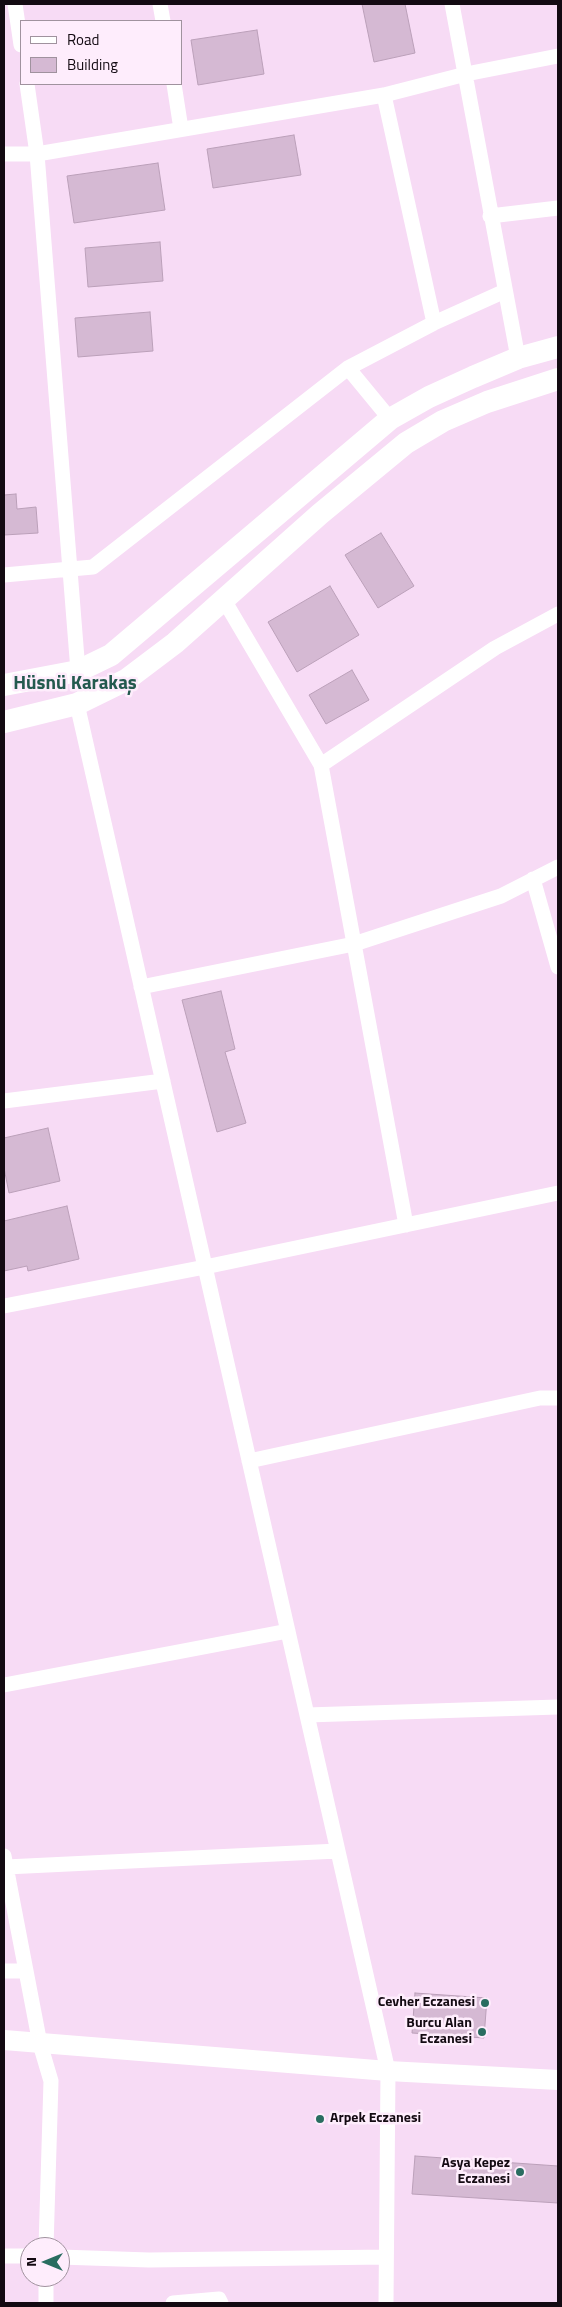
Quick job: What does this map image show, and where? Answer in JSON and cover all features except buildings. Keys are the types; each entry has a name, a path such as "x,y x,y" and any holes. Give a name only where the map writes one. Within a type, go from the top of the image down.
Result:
{"main road":[{"path":"4,686 78,671 111,655 390,419 429,397 518,358 558,346"},
{"path":"4,722 77,704 126,680 175,643 320,514 406,443 444,421 487,402 558,379"}],"street":[{"path":"15,4 20,38"},
{"path":"160,4 163,20"},
{"path":"452,4 518,358"},
{"path":"4,154 37,154 384,95 466,74 558,56"},
{"path":"27,85 37,154 78,671"},
{"path":"174,85 181,129"},
{"path":"384,95 434,323"},
{"path":"490,216 558,208"},
{"path":"4,575 93,567 348,368 434,323 505,291"},
{"path":"348,368 390,419"},
{"path":"224,600 321,765 406,1225"},
{"path":"321,765 495,648 558,614"},
{"path":"77,704 388,2071 386,2303"},
{"path":"141,987 354,944 501,896 558,866"},
{"path":"533,879 558,967"},
{"path":"4,1100 163,1081"},
{"path":"4,1306 205,1268 558,1193"},
{"path":"249,1461 540,1398 558,1398"},
{"path":"4,1685 288,1631"},
{"path":"307,1715 558,1707"},
{"path":"46,2237 51,2081 40,2044 5,1861 338,1851"},
{"path":"4,1971 26,1972"},
{"path":"4,2040 388,2071 558,2080"},
{"path":"4,2256 20,2256"},
{"path":"70,2257 150,2260 386,2257"},
{"path":"46,2287 46,2303"},
{"path":"173,2303 219,2299 221,2303"}],"place":[{"name":"Cevher Eczanesi","path":"485,2003"},
{"name":"Burcu Alan Eczanesi","path":"482,2032"},
{"name":"Arpek Eczanesi","path":"320,2119"},
{"name":"Asya Kepez Eczanesi","path":"520,2172"}],"district":[{"name":"Hüsnü Karakaş","path":"75,684"}]}
